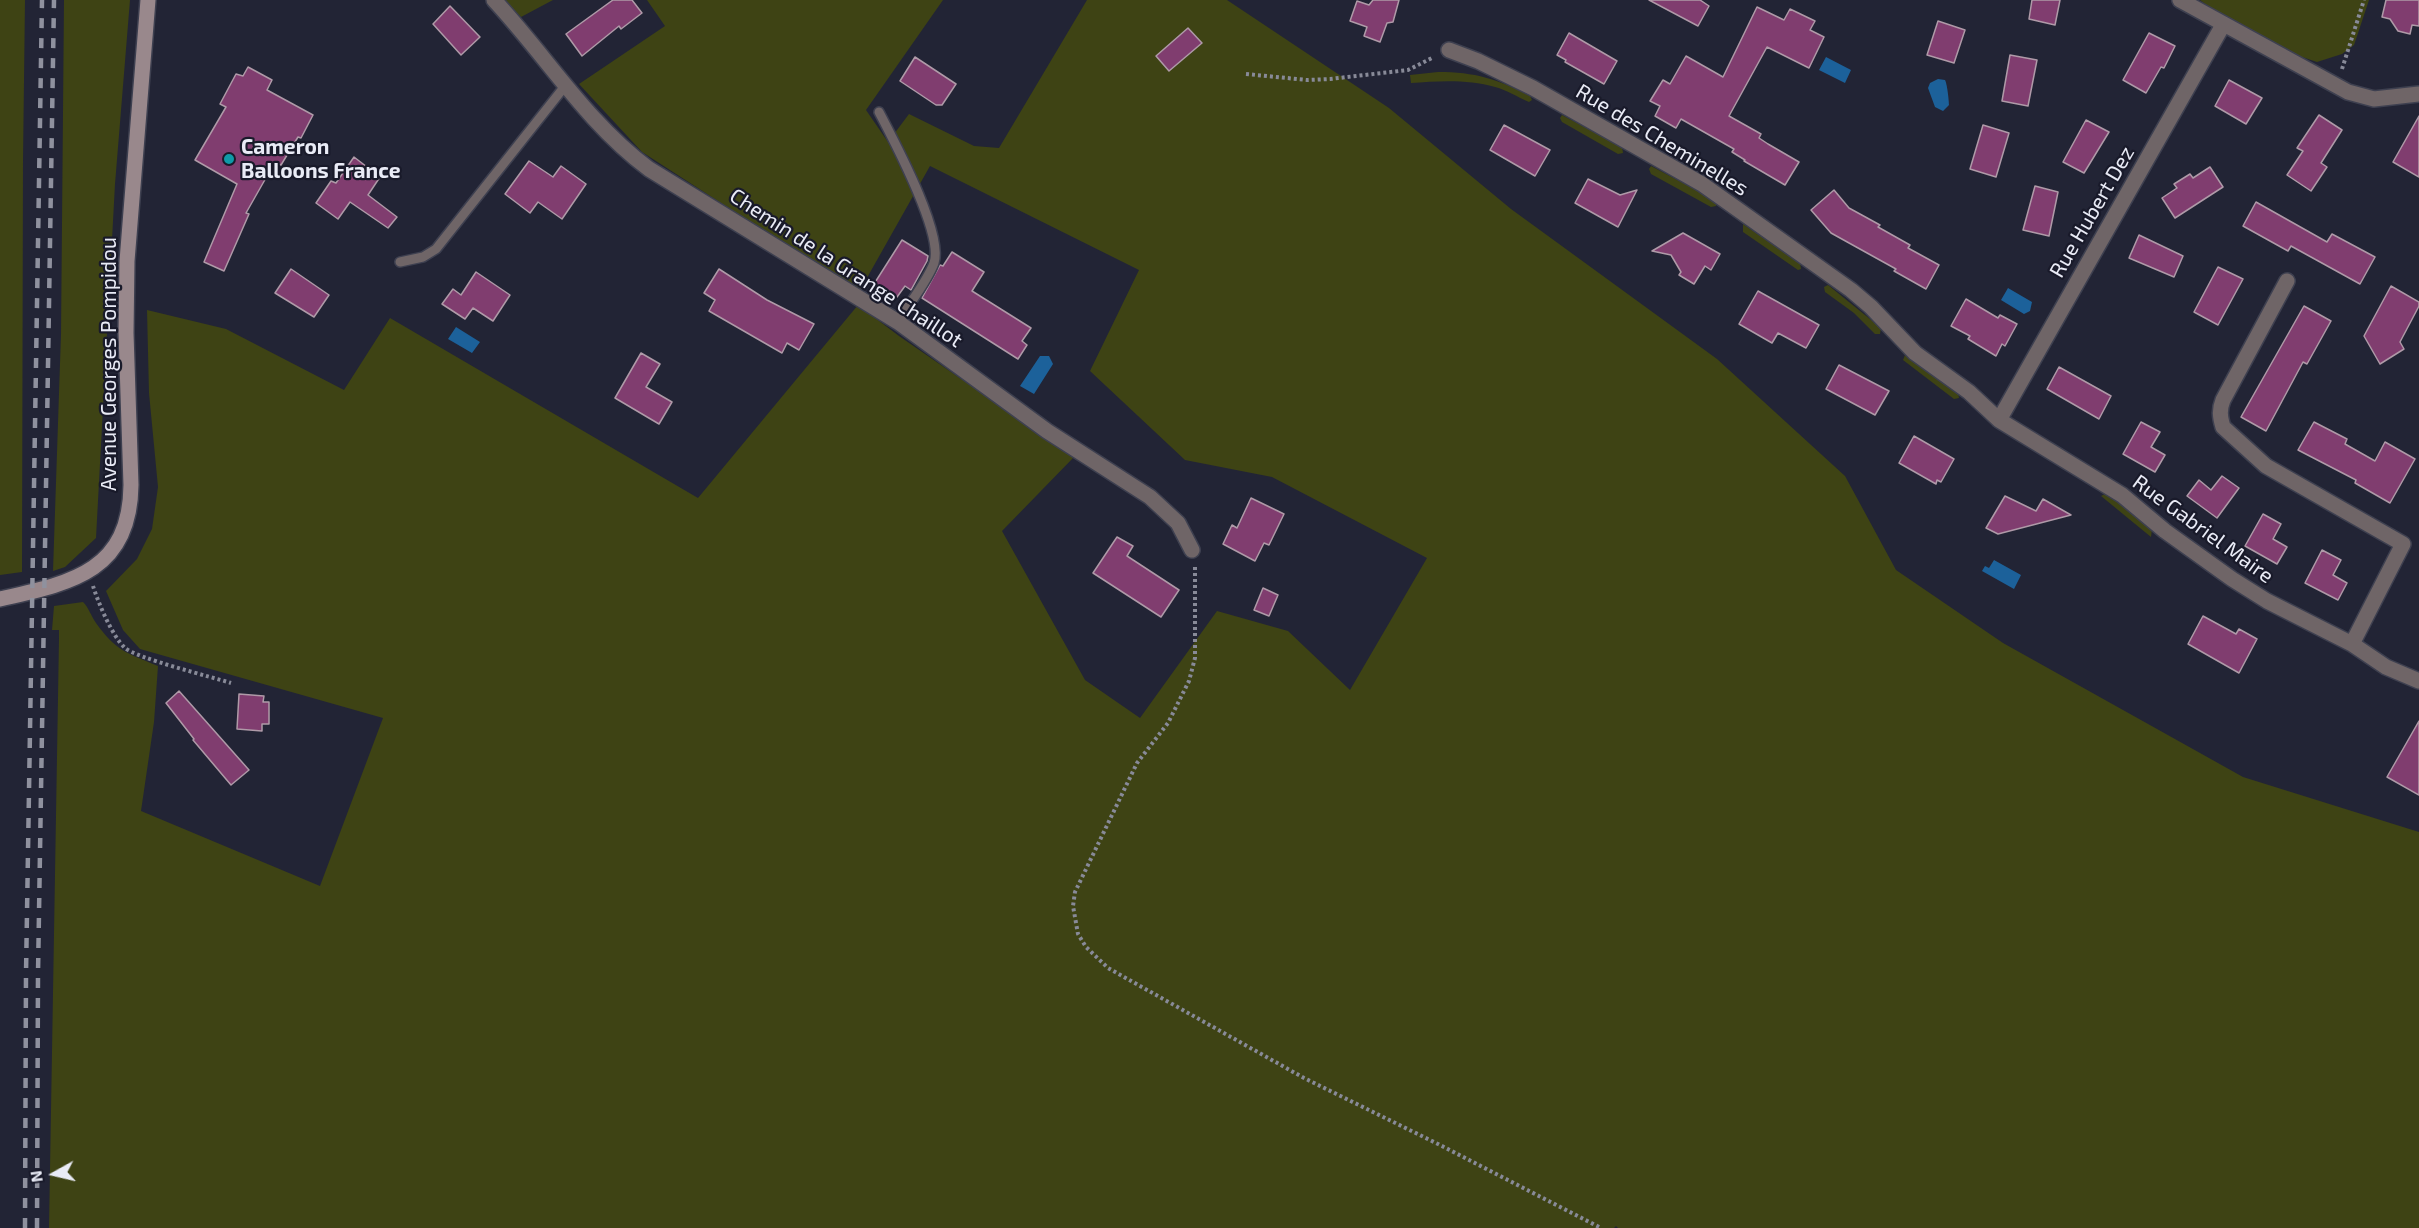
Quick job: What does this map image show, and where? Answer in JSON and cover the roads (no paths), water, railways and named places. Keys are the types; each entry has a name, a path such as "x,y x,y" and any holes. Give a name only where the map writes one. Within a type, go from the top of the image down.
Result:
{"main road":[{"name":"Avenue Georges Pompidou","path":"0,599 57,585 89,571 101,562 121,537 131,503 126,333 127,261 148,0"}],"street":[{"name":"Chemin de la Grange Chaillot","path":"494,0 525,34 565,86 611,139 649,169 897,322 1047,431 1150,497 1178,523 1192,550"},
{"path":"2180,0 2337,87 2374,99 2419,94"},
{"name":"Rue Hubert Dez","path":"1999,420 2223,25"},
{"name":"Rue des Cheminelles","path":"1449,50 1478,61 1525,84 1702,184 1851,290 1871,307 1915,353 1969,392 1999,420"},
{"path":"2287,280 2219,408 2223,427 2266,466 2403,544 2352,644"},
{"name":"Rue Gabriel Maire","path":"1999,420 2122,495 2165,531 2232,579 2277,606 2352,644 2386,667 2419,681"}],"lane":[{"path":"400,262 423,257 436,249 565,86"},
{"path":"879,112 913,182 934,239 936,252 933,264 897,322"}],"water":[{"path":"1826,57 1851,70 1845,83 1819,70"},
{"path":"1938,79 1945,80 1948,92 1949,105 1943,111 1935,107 1928,88 1930,83"},
{"path":"2008,288 2032,302 2030,311 2024,314 2001,300"},
{"path":"456,327 480,342 472,353 448,339"},
{"path":"1040,356 1049,356 1053,364 1034,394 1020,386"},
{"path":"1994,560 2021,575 2014,589 1982,571 1985,566 1989,568"}],"railway":[{"path":"25,1228 26,974 42,0"},
{"path":"37,1228 38,974 54,0"}],"place":[{"name":"Cameron Balloons France","path":"229,159"}]}
